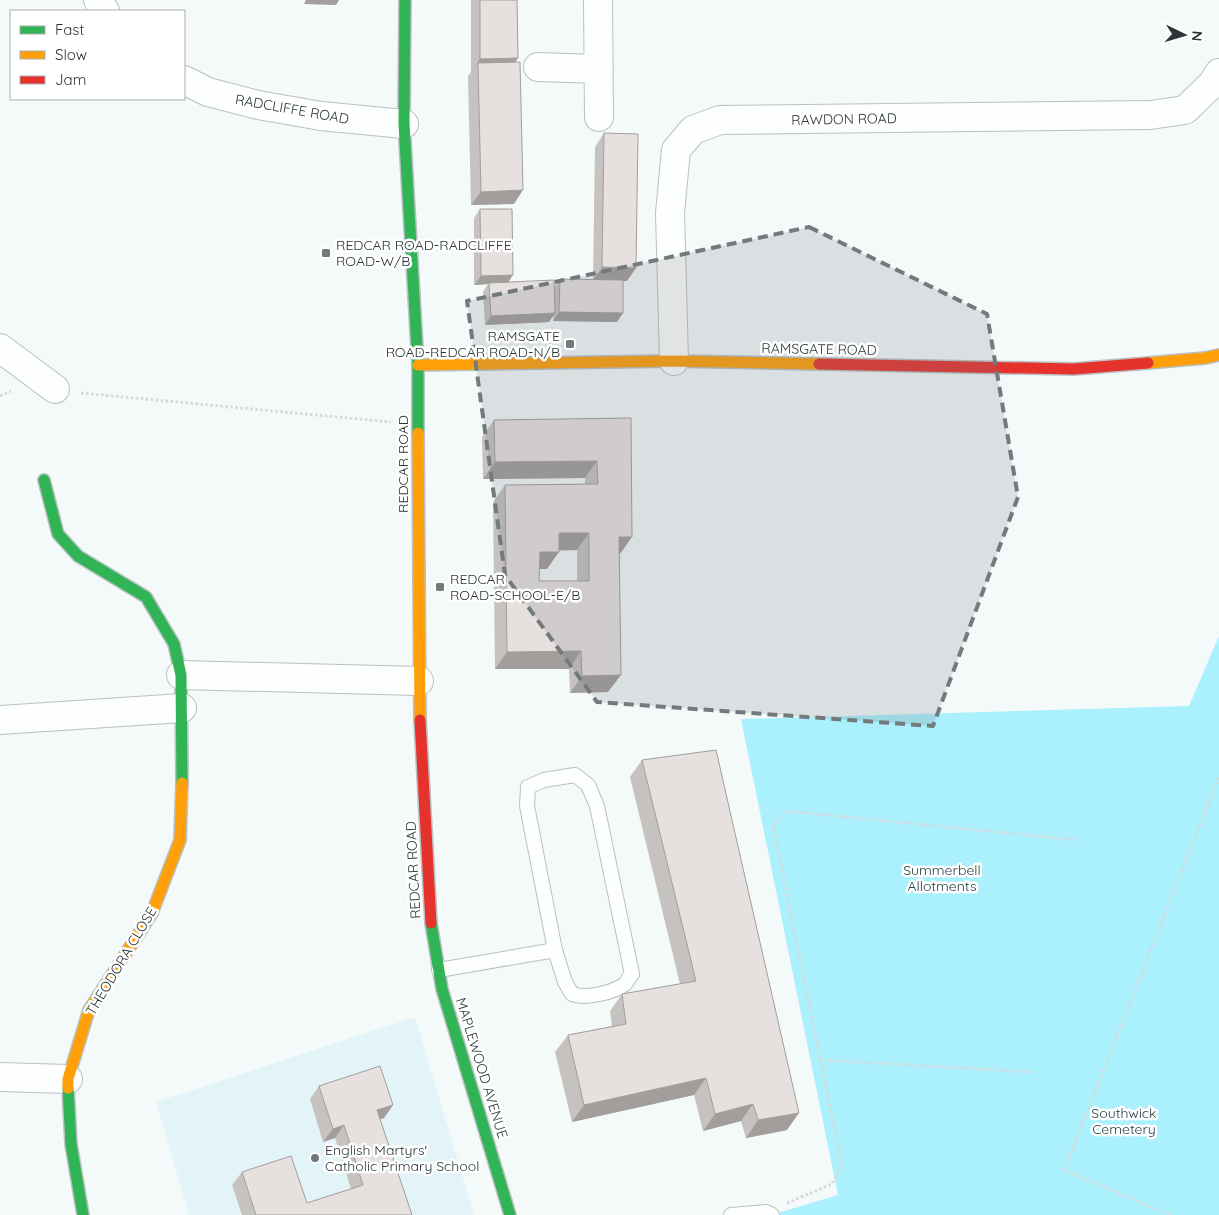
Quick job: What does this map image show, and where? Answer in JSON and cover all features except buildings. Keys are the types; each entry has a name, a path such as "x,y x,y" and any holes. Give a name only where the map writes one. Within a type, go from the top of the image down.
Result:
{"street":[{"name":"REDCAR ROAD","path":"405,0 404,124 418,365 419,681 430,929"},
{"path":"598,0 599,117"},
{"path":"538,67 599,69"},
{"name":"RAWDON ROAD","path":"674,362 670,213 676,150 693,130 720,120 1150,115 1184,110 1212,84 1219,73"},
{"name":"RADCLIFFE ROAD","path":"185,80 208,92 258,105 321,116 404,124"},
{"path":"0,348 55,389"},
{"name":"RAMSGATE ROAD","path":"418,365 674,362 1074,369 1205,358 1219,355"},
{"name":"THEODORA CLOSE","path":"44,480 58,534 78,556 146,597 174,644 181,675 183,759 180,840 152,913 89,1010 68,1079 71,1144 83,1215"},
{"path":"181,675 419,681"},
{"path":"0,720 182,708"},
{"name":"MAPLEWOOD AVENUE","path":"430,929 442,989 510,1215"},
{"path":"0,1077 68,1079"}],"lane":[{"path":"575,775 588,785 597,806 632,974 626,983 614,990 581,997 572,994 565,982 555,950 527,806 528,787 544,780 575,775"},
{"path":"439,970 555,950"},
{"path":"731,1215 769,1213"}],"path":[{"path":"55,389 86,394 418,424"},
{"path":"1170,1215 1064,1170 1219,777"},
{"path":"769,1213 832,1184 842,1166 772,825 789,811 1077,840"},
{"path":"820,1060 1033,1072"}],"highlighted area":[{"path":"809,227 987,314 1018,497 933,726 597,702 505,575 467,301"}],"shaded area":[{"name":"English Martyrs' Catholic Primary School","path":"415,1017 474,1215 189,1215 156,1102"}],"green space":[{"name":"Summerbell Allotments","path":"1219,636 1219,1215 771,1215 838,1195 741,719 1189,706"}],"traffic: fast":[{"path":"405,0 404,124 418,365 418,433"},
{"path":"44,480 58,534 78,556 146,597 174,644 181,675 182,783"},
{"path":"431,923 442,989 510,1215"},
{"path":"68,1088 71,1144 83,1215"}],"traffic: slow":[{"path":"1148,363 1219,355"},
{"path":"418,365 674,361 819,364"},
{"path":"418,433 420,720"},
{"path":"68,1088 68,1079 89,1010 152,913 180,840 182,783"}],"traffic: jam":[{"path":"819,364 1074,369 1148,363"},
{"path":"420,720 431,923"}],"place":[{"name":"REDCAR ROAD-RADCLIFFE ROAD-W/B","path":"326,253"},
{"name":"RAMSGATE ROAD-REDCAR ROAD-N/B","path":"570,344"},
{"name":"REDCAR ROAD-SCHOOL-E/B","path":"440,587"},
{"name":"English Martyrs' Catholic Primary School","path":"315,1158"}],"park label":[{"name":"Southwick Cemetery","path":"1124,1122"}]}
